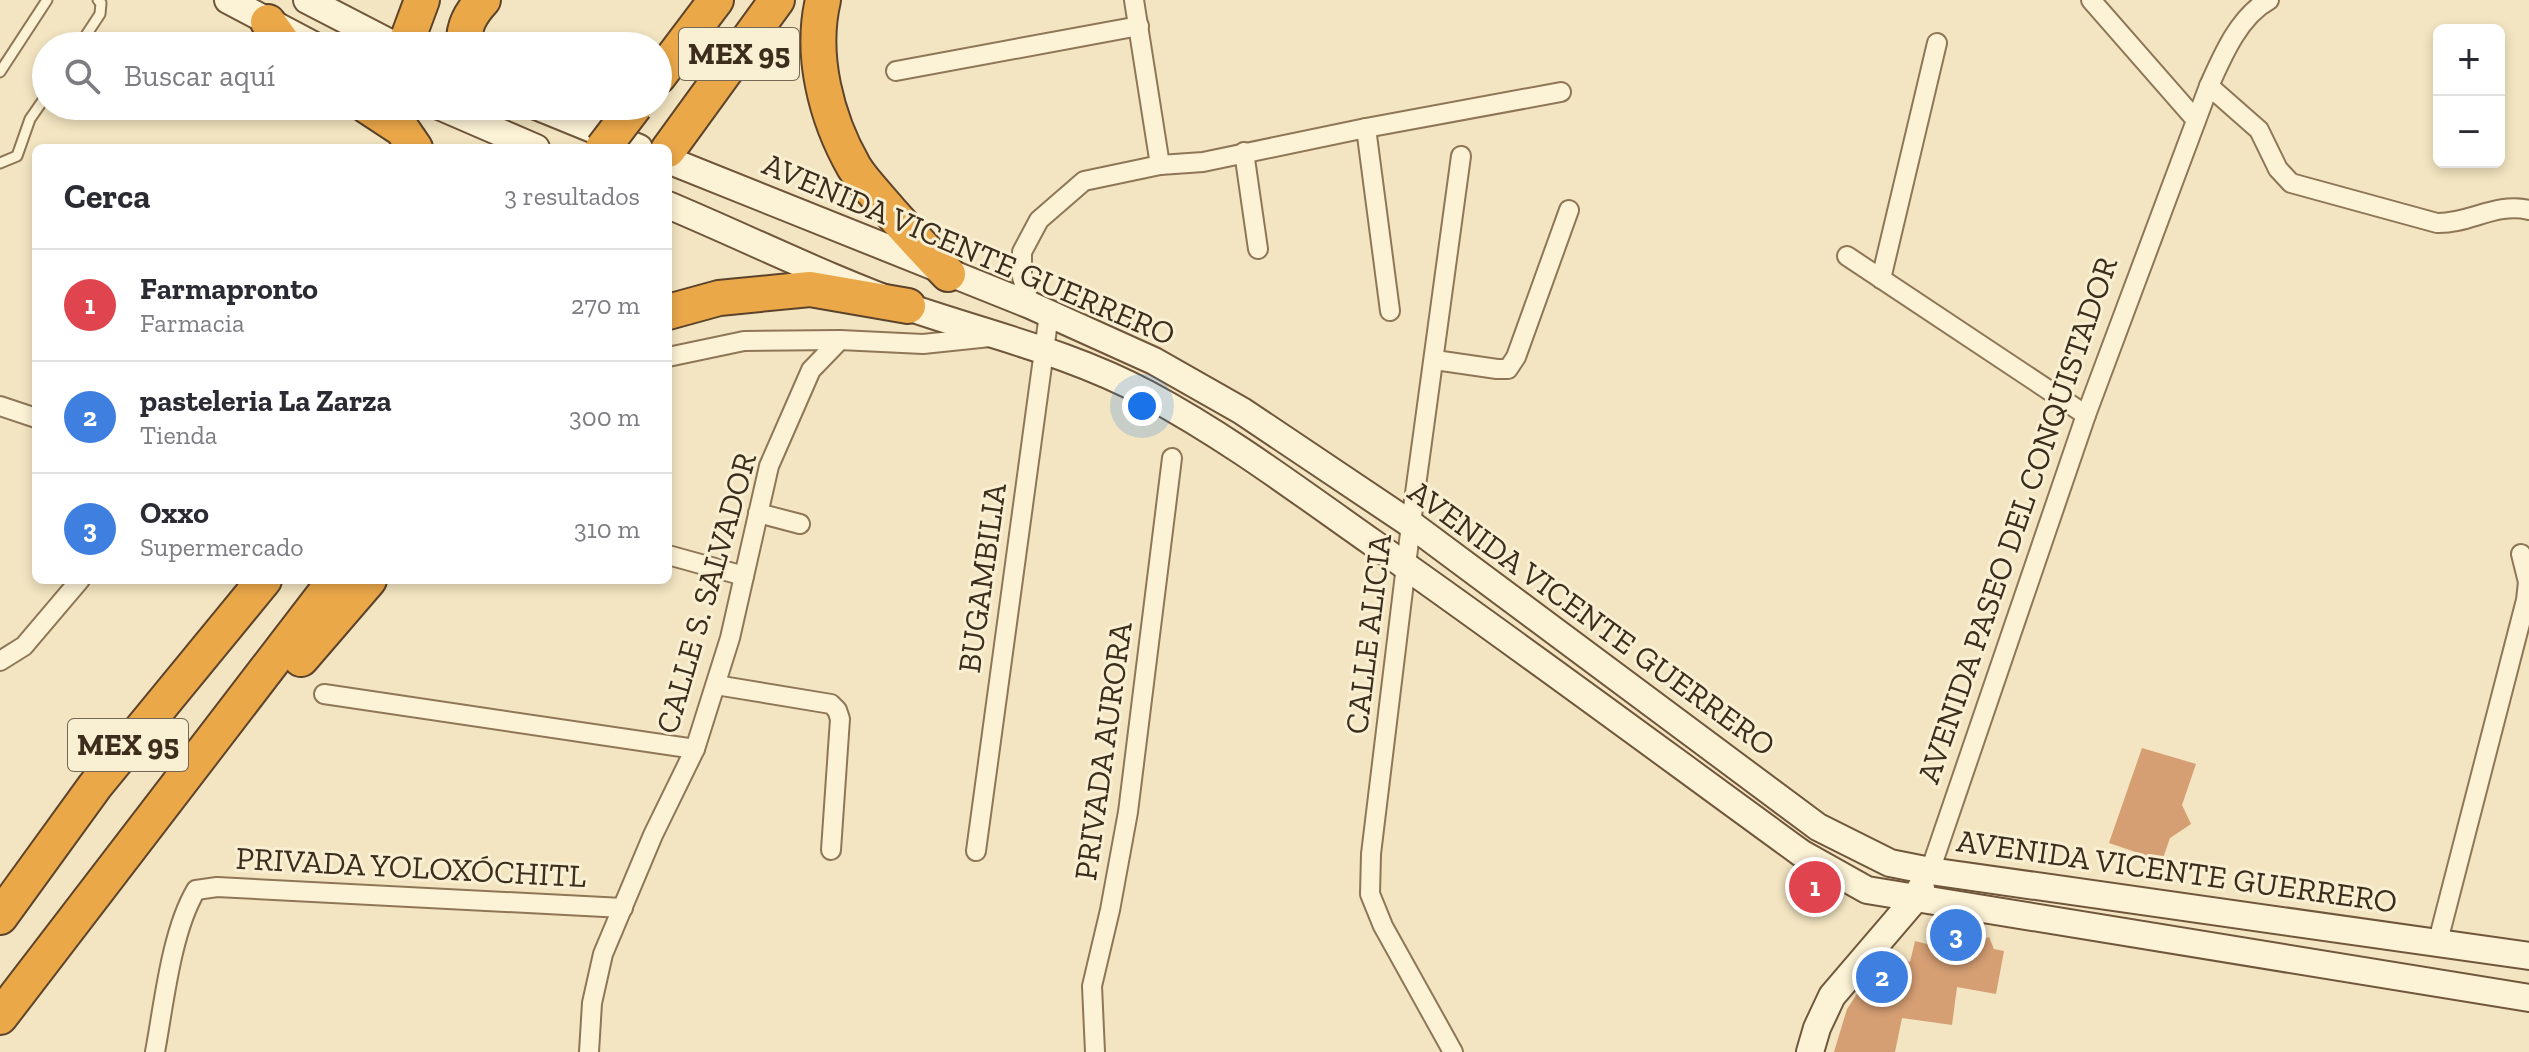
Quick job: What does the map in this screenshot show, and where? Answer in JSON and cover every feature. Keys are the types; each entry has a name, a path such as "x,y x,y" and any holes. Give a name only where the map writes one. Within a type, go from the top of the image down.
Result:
{"highway":[{"path":"410,32 422,0"},
{"path":"463,32 473,11 483,0"},
{"name":"MEX 95","path":"672,145 777,0"},
{"path":"823,0 819,71 838,135 855,170 899,223 948,274"},
{"name":"MEX 95","path":"672,57 706,8"},
{"path":"388,120 402,129 412,144"},
{"path":"606,144 624,120"},
{"path":"672,311 719,298 810,289 908,306"},
{"path":"194,662 247,584"},
{"name":"MEX 95","path":"0,917 95,786 261,584"},
{"name":"MEX 95","path":"0,1017 332,584"},
{"path":"171,794 231,741 366,584"}],"main road":[{"path":"228,0 273,32"},
{"path":"307,0 369,32"},
{"path":"471,120 527,144"},
{"path":"570,120 629,144"},
{"name":"AVENIDA VICENTE GUERRERO","path":"672,162 1040,309 1154,361 1242,411 1412,525 1818,827 1890,863 2529,956"},
{"name":"AVENIDA VICENTE GUERRERO","path":"672,207 908,306 1044,349 1143,391 1186,415 1407,567 1801,853 1867,890 2529,998"},
{"path":"844,280 862,239"},
{"name":"AVENIDA PASEO DEL CONQUISTADOR","path":"1810,1052 1832,996 1915,899 1930,871"}],"street":[{"path":"1134,0 1160,165"},
{"path":"2091,0 2196,120"},
{"name":"AVENIDA PASEO DEL CONQUISTADOR","path":"1930,871 2086,415 2209,86 2240,28 2260,5 2269,0"},
{"path":"896,71 1139,26"},
{"path":"1881,279 1937,43"},
{"path":"2209,86 2259,130 2278,169 2291,183 2437,223 2454,223 2497,209 2517,207 2529,210"},
{"name":"BUGAMBILIA","path":"976,851 1044,349 1040,309 1022,277 1022,252 1039,220 1084,181 1160,165 1203,162 1561,92"},
{"path":"1366,128 1390,311"},
{"path":"1244,152 1258,249"},
{"name":"CALLE ALICIA","path":"1453,1052 1383,926 1370,894 1371,854 1461,156"},
{"path":"1435,360 1508,369 1516,357 1569,210"},
{"path":"1847,256 2086,415"},
{"path":"672,356 744,341 840,340 923,344 996,336"},
{"name":"CALLE S. SALVADOR","path":"589,1052 592,1003 603,954 653,835 695,749 716,685 769,466 811,370 840,340"},
{"path":"0,406 32,417"},
{"name":"PRIVADA AURORA","path":"1095,1052 1092,986 1128,812 1172,458"},
{"path":"758,513 800,524"},
{"path":"2438,941 2526,600 2528,582 2521,554"},
{"path":"672,556 744,576"},
{"path":"0,661 24,646 77,584"},
{"path":"716,685 831,704 837,710 840,719 831,850"},
{"path":"324,694 695,749"},
{"name":"PRIVADA YOLOXÓCHITL","path":"155,1052 186,907 196,890 217,887 623,908"}],"lane":[{"path":"0,72 47,0"},
{"path":"88,32 100,14 101,3 98,0"},
{"path":"0,163 17,156 32,116"}],"building":[{"path":"2142,748 2196,764 2182,805 2191,824 2170,838 2162,861 2109,843"},
{"path":"1952,920 1969,922 1964,948 1989,937 1994,949 2004,951 1996,994 1957,987 1952,1025 1902,1018 1895,1052 1834,1052 1847,1009 1863,985 1893,956 1910,962 1915,941 1947,949"}],"place":[{"name":"Farmapronto","path":"1815,887"},
{"name":"Oxxo","path":"1956,935"},
{"name":"pasteleria La Zarza","path":"1882,977"}]}
